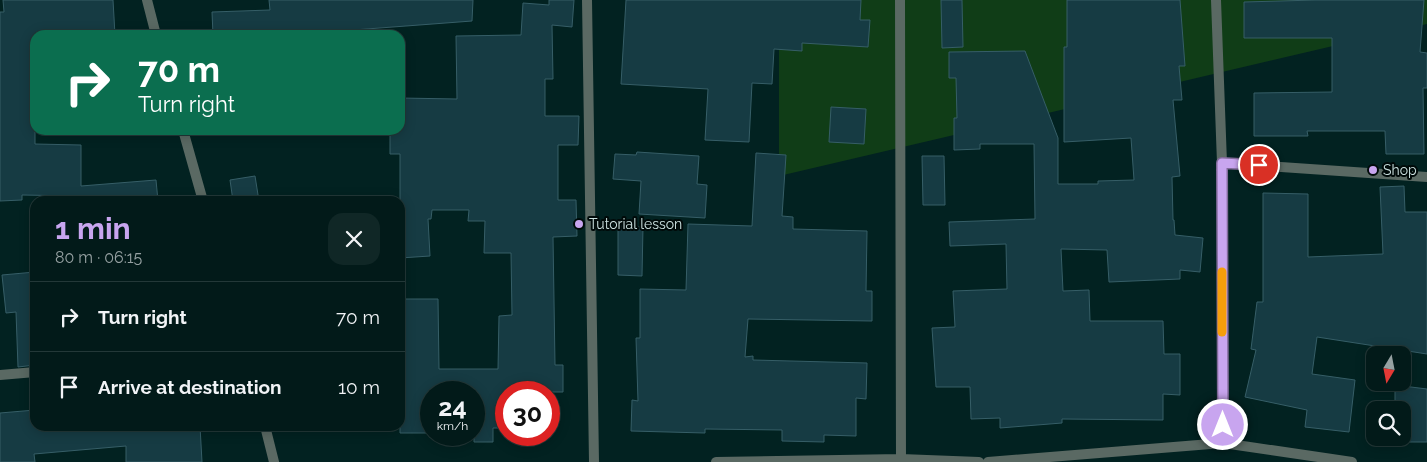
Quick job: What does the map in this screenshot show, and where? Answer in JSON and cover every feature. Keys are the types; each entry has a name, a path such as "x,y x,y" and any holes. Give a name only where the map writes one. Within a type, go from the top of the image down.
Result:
{"street":[{"path":"147,0 155,30"},
{"path":"587,0 594,462"},
{"path":"900,0 900,459"},
{"path":"1216,0 1222,163 1223,443"},
{"path":"184,135 202,196"},
{"path":"1222,163 1427,177"},
{"path":"0,375 30,372"},
{"path":"266,431 274,462"},
{"path":"988,462 1223,443 1352,462"},
{"path":"716,462 900,459 979,462"}],"green space":[{"path":"779,0 1427,0 1427,24 779,176"}],"building":[{"path":"3,0 113,0 115,30 30,30 30,135 35,135 35,144 81,145 81,186 156,180 158,196 22,195 22,200 0,201 0,12 4,12"},
{"path":"269,0 473,0 472,21 353,30 213,30 212,12 270,10"},
{"path":"549,0 574,0 572,27 552,25 553,79 545,79 545,116 579,116 578,145 558,145 558,200 576,200 577,236 553,237 555,365 563,365 563,392 560,392 560,381 495,381 495,428 493,428 493,442 485,442 485,381 420,381 420,433 400,433 400,431 405,431 405,299 438,299 439,369 498,369 499,316 512,315 511,253 484,253 485,221 468,221 469,210 432,210 431,219 428,219 430,256 405,258 405,196 400,196 400,154 390,154 390,135 405,135 405,98 457,99 456,36 521,35 523,3 549,5"},
{"path":"626,0 861,0 860,20 870,20 868,47 802,43 802,51 774,49 772,84 752,83 749,142 705,140 708,89 621,84"},
{"path":"941,0 962,0 963,47 942,48"},
{"path":"1067,0 1180,0 1185,66 1179,66 1182,100 1173,100 1180,176 1172,177 1173,220 1175,235 1203,238 1200,272 1180,270 1180,279 1109,282 1107,250 1061,249 1063,291 1089,290 1090,321 1163,321 1164,354 1180,354 1180,395 1163,394 1163,420 1062,419 1062,423 1000,428 1000,418 971,419 970,387 936,387 932,328 955,327 953,291 1007,289 1006,244 950,246 949,222 1035,219 1034,144 980,144 980,149 954,150 954,118 957,118 956,78 949,78 949,52 1025,51 1058,138 1058,184 1098,184 1098,181 1134,180 1131,138 1064,142 1064,47 1067,47"},
{"path":"1424,0 1420,52 1427,53 1427,88 1423,88 1424,154 1386,154 1385,131 1307,131 1308,136 1254,136 1254,93 1332,92 1332,38 1244,38 1244,2"},
{"path":"831,107 866,109 864,144 829,142"},
{"path":"637,152 699,156 697,184 707,185 705,218 639,214 641,181 613,179 615,154 636,155"},
{"path":"756,153 786,155 782,216 793,217 793,229 867,231 866,291 872,291 872,321 748,319 745,357 753,356 753,360 867,363 866,399 856,398 856,436 824,435 824,442 782,441 782,430 705,429 705,433 631,431 632,400 638,401 636,338 640,338 640,289 686,290 688,224 752,226"},
{"path":"922,156 944,156 945,205 923,205"},
{"path":"255,176 258,196 232,196 230,180"},
{"path":"1404,186 1405,212 1427,212 1427,354 1411,352 1411,346 1375,346 1317,337 1312,374 1355,380 1349,432 1305,427 1307,410 1245,397 1256,350 1251,349 1257,302 1263,302 1263,193 1308,194 1308,257 1383,254 1380,187"},
{"path":"618,226 643,227 642,276 618,275"},
{"path":"30,272 30,366 18,367 16,312 6,313 2,275"},
{"path":"1411,387 1427,389 1427,442 1411,442 1411,401 1395,401 1395,391 1411,391"},
{"path":"30,410 30,431 200,431 202,462 126,462 126,446 34,454 35,462 0,462 0,413"}],"slow traffic":[{"path":"1222,272 1222,332"}],"place":[{"name":"Shop","path":"1373,170"},
{"name":"Tutorial lesson","path":"579,224"}],"route":[{"path":"1223,425 1222,163 1259,165"}]}
